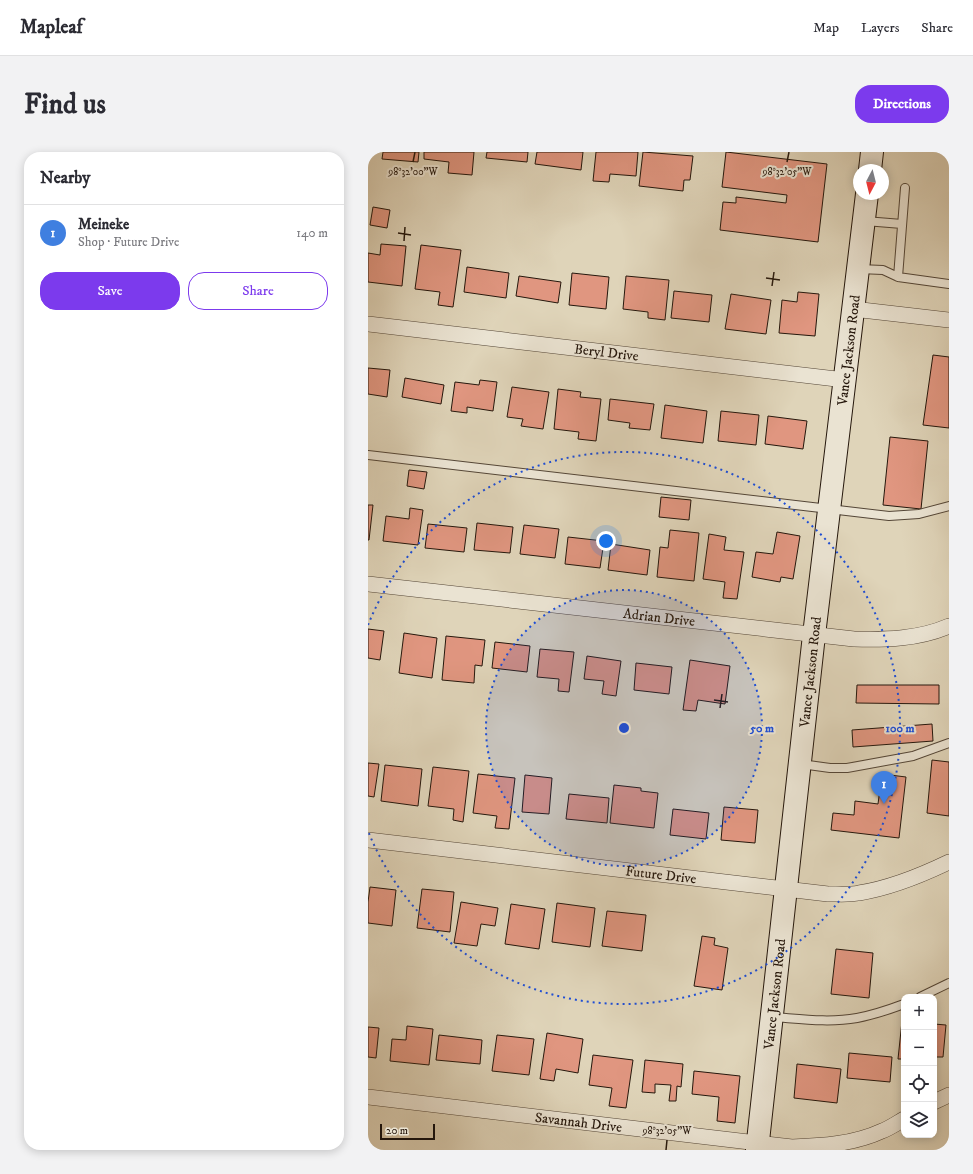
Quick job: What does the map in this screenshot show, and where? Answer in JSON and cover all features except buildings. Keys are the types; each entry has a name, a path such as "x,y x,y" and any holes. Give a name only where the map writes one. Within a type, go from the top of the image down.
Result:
{"main road":[{"path":"871,164 872,152"},
{"name":"Vance Jackson Road","path":"757,1147 814,635 866,200"}],"street":[{"path":"853,309 949,320"},
{"name":"Beryl Drive","path":"368,324 845,380"},
{"name":"Adrian Drive","path":"368,584 854,639 898,639 921,635 949,626"},
{"name":"Future Drive","path":"368,840 828,894 858,894 908,881 949,862"},
{"path":"937,1101 949,1095"},
{"name":"Savannah Drive","path":"368,1097 757,1147 824,1146 864,1138 882,1131 901,1121"}],"lane":[{"path":"898,277 905,188"},
{"path":"864,220 902,224"},
{"path":"858,269 883,270 898,277 949,284"},
{"path":"368,455 889,516 919,514 949,506"},
{"path":"800,764 830,768 847,768 912,756 949,743"},
{"path":"926,994 949,983"},
{"path":"772,1017 814,1020 856,1019 880,1013 901,1005"}],"place":[{"name":"Meineke","path":"884,804"}]}
